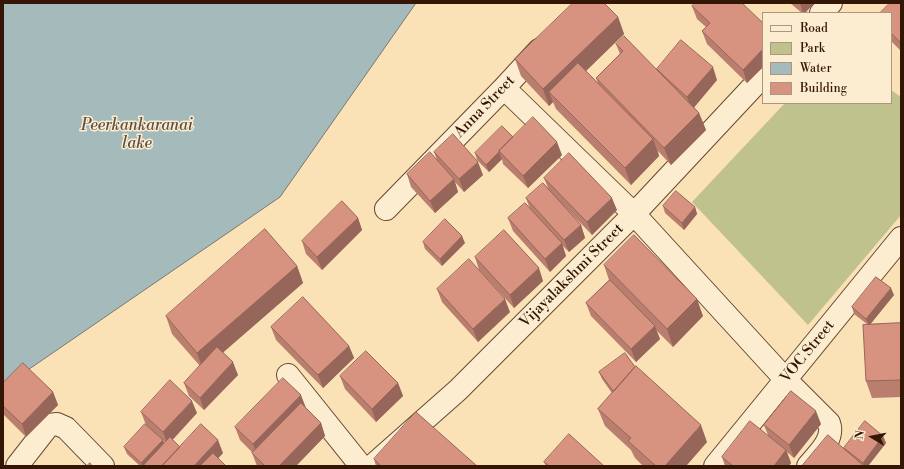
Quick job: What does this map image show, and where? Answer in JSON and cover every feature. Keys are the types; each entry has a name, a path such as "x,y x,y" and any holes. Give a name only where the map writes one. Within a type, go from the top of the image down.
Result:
{"street":[{"path":"823,12 831,3"},
{"name":"Anna Street","path":"386,209 504,88 551,37"},
{"name":"Vijayalakshmi Street","path":"372,466 458,390 634,214 762,77"},
{"path":"504,88 634,214 786,380 829,423 832,429 830,436 826,444 808,466"},
{"name":"VOC Street","path":"715,466 901,238"},
{"path":"288,375 361,466"},
{"path":"17,466 48,425 57,424 66,428 103,466"}],"green space":[{"path":"892,91 901,97 901,215 808,325 692,202 784,104 892,104"}],"water":[{"name":"Peerkankaranai lake","path":"3,3 416,3 280,197 3,387"}],"building":[{"path":"573,3 604,3 618,17 543,89 515,59"},
{"path":"695,3 742,3 762,22 762,50 743,70 702,31 710,23 692,6"},
{"path":"890,3 901,3 901,43 892,34 892,12 881,12"},
{"path":"624,36 699,113 664,148 596,78 623,51 616,44"},
{"path":"681,40 713,67 687,97 657,69"},
{"path":"578,63 653,139 625,168 549,92"},
{"path":"533,117 557,142 523,176 499,151"},
{"path":"502,126 513,137 486,165 475,153"},
{"path":"453,134 478,162 459,179 434,152"},
{"path":"430,152 454,179 430,201 407,174"},
{"path":"569,153 612,198 587,222 544,178"},
{"path":"543,183 581,225 564,240 526,198"},
{"path":"676,191 695,207 682,223 663,206"},
{"path":"342,201 358,218 317,257 302,241"},
{"path":"525,203 562,243 545,259 508,218"},
{"path":"445,219 462,236 440,259 423,242"},
{"path":"265,229 297,266 197,353 166,316"},
{"path":"504,230 539,268 510,295 475,257"},
{"path":"634,235 697,299 667,329 604,265"},
{"path":"469,259 505,299 473,329 437,289"},
{"path":"876,277 891,288 866,319 852,307"},
{"path":"610,280 655,326 631,349 586,303"},
{"path":"303,297 349,346 318,375 271,327"},
{"path":"901,323 901,380 866,381 863,325"},
{"path":"217,347 233,362 200,398 184,383"},
{"path":"366,351 398,383 372,409 340,376"},
{"path":"625,353 635,367 613,391 599,372"},
{"path":"23,363 53,392 22,424 3,406 3,383"},
{"path":"636,366 701,425 665,466 656,466 628,441 631,438 598,409"},
{"path":"283,378 301,395 253,444 235,427"},
{"path":"170,380 192,401 163,432 141,412"},
{"path":"791,391 816,411 789,445 764,425"},
{"path":"301,403 321,423 279,466 265,466 252,453"},
{"path":"416,412 477,466 381,466 374,459"},
{"path":"750,421 786,450 774,466 733,466 722,457"},
{"path":"865,421 883,436 863,463 844,448"},
{"path":"145,424 163,440 141,463 124,447"},
{"path":"201,424 218,440 194,466 162,466"},
{"path":"569,434 604,466 549,466 544,462"},
{"path":"828,435 864,466 802,466"},
{"path":"170,437 180,447 162,466 143,466"},
{"path":"213,453 226,466 200,466"}]}
